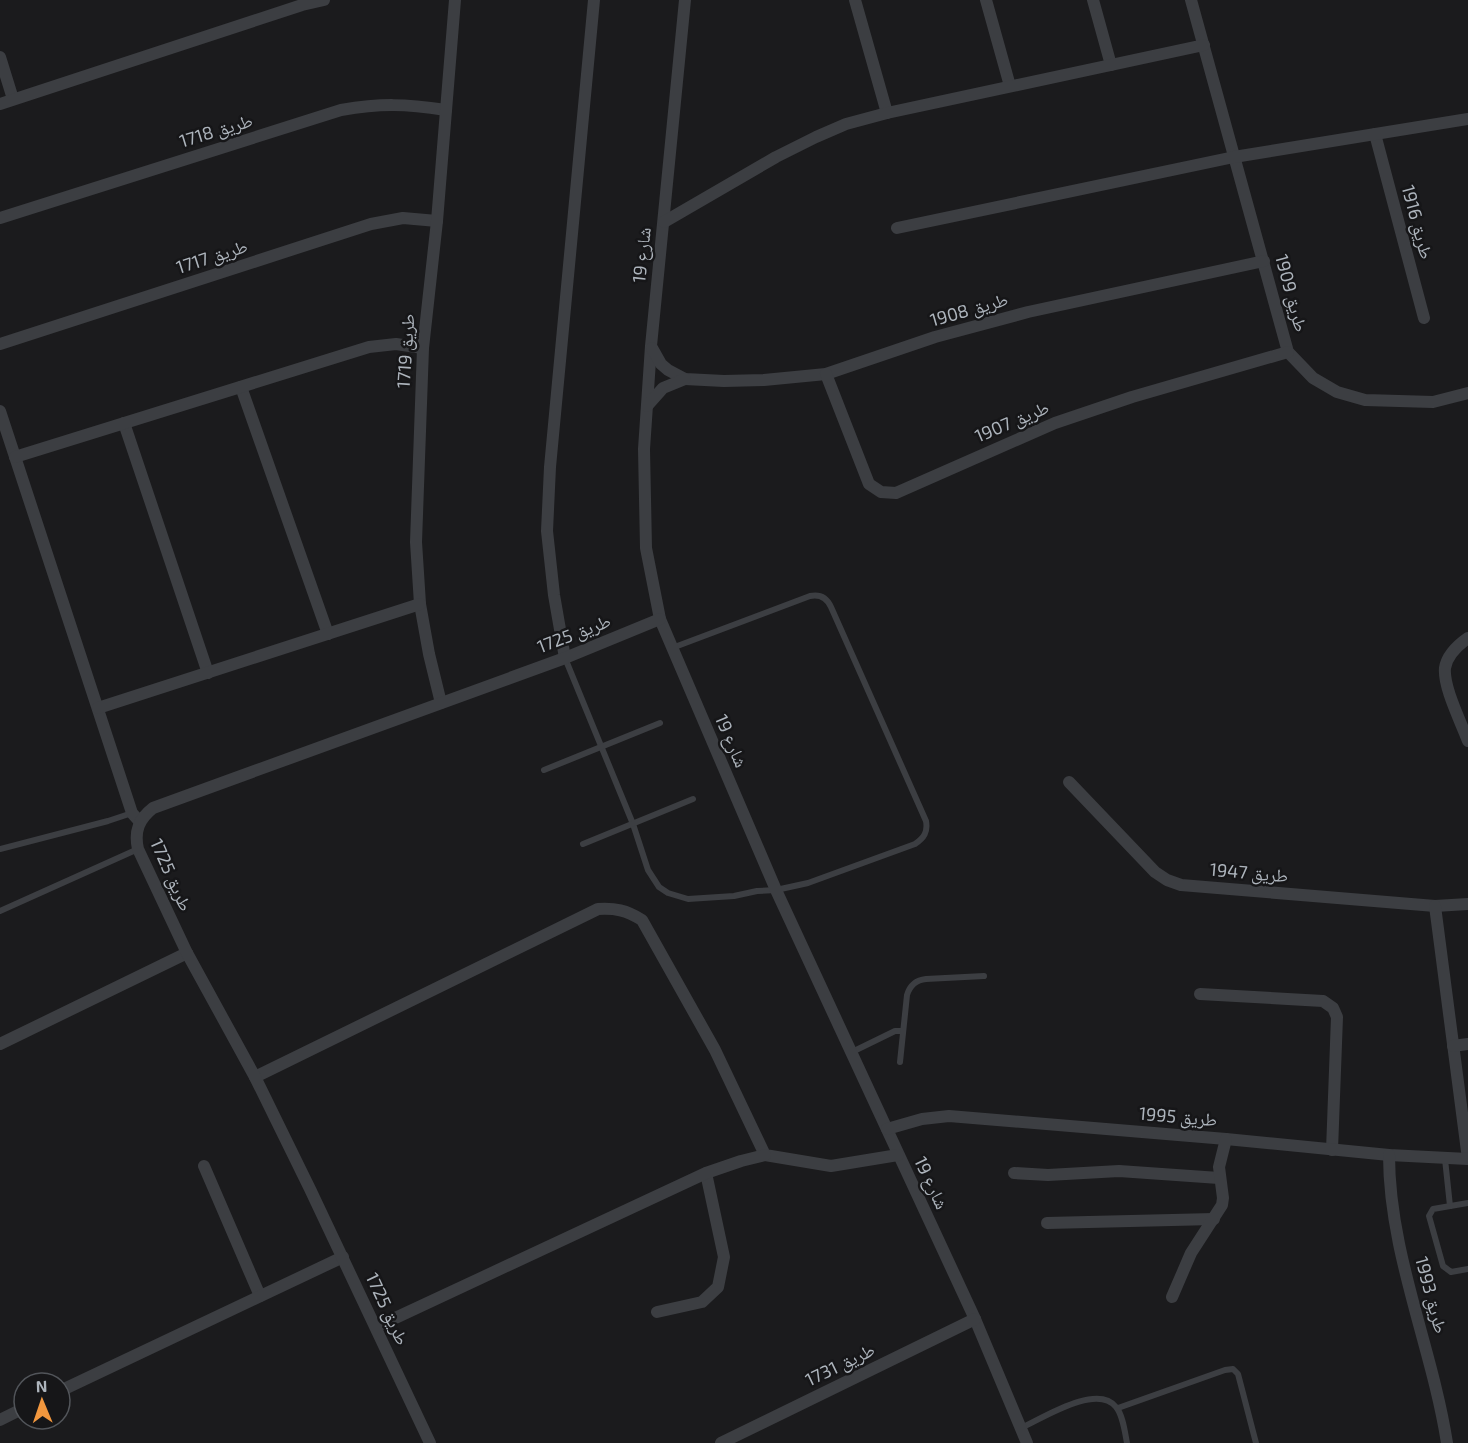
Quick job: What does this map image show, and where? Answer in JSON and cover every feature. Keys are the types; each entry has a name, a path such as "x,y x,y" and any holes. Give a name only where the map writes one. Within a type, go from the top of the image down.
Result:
{"street":[{"path":"0,104 302,5 324,0"},
{"name":"طريق 1719","path":"441,703 420,604 416,542 423,348 437,220 455,0"},
{"path":"564,657 554,595 547,520 594,0"},
{"name":"شارع 19","path":"685,0 651,346 644,449 646,548 660,619 776,890 975,1319 1027,1443"},
{"path":"855,0 887,113"},
{"path":"986,0 1010,86"},
{"path":"1093,0 1111,65"},
{"name":"طريق 1909","path":"1191,0 1288,352 1313,378 1338,392 1365,400 1433,402 1468,393"},
{"path":"664,222 816,137 846,124 887,113 1204,45"},
{"path":"0,57 13,99"},
{"name":"طريق 1718","path":"0,218 341,110 374,104 406,104 446,110"},
{"path":"897,228 1234,157 1468,120"},
{"name":"طريق 1916","path":"1375,135 1424,318"},
{"name":"طريق 1717","path":"0,344 371,224 403,218 437,220"},
{"name":"طريق 1908","path":"685,379 764,380 826,374 935,338 1028,312 1264,261"},
{"path":"15,457 369,347 396,344 423,348"},
{"path":"651,346 661,364 685,379"},
{"name":"طريق 1907","path":"826,374 869,484 881,492 896,493 1073,417 1132,397 1288,352"},
{"path":"647,406 663,388 685,379"},
{"path":"241,387 328,634"},
{"path":"0,411 136,818"},
{"path":"124,423 208,673"},
{"path":"98,708 420,604"},
{"name":"طريق 1725","path":"430,1443 255,1077 186,953 138,849 136,818 162,804 441,703 660,619"},
{"path":"1468,638 1454,650 1445,667 1449,690 1468,741"},
{"name":"طريق 1947","path":"1069,782 1155,873 1181,885 1435,906 1468,904"},
{"path":"1435,906 1468,1159"},
{"path":"255,1077 598,909 617,908 642,920 715,1050 765,1155"},
{"path":"0,1044 186,953"},
{"path":"1200,994 1323,1001 1333,1008 1337,1017 1332,1150"},
{"path":"1453,1046 1468,1044"},
{"name":"طريق 1995","path":"887,1129 922,1119 949,1116 1389,1155 1468,1159"},
{"path":"1172,1298 1191,1253 1222,1205 1219,1167 1226,1139"},
{"path":"376,1328 706,1173 741,1161 765,1155 831,1166 898,1155"},
{"name":"طريق 1993","path":"1389,1155 1391,1198 1396,1232 1436,1387 1447,1443"},
{"path":"204,1166 260,1296"},
{"path":"1014,1173 1048,1175 1126,1172 1219,1178"},
{"path":"657,1312 702,1302 718,1287 724,1257 706,1173"},
{"path":"1047,1223 1214,1219"},
{"path":"72,1385 343,1257"},
{"name":"طريق 1731","path":"721,1443 975,1319"}],"lane":[{"path":"564,657 633,824 648,870 659,887 668,893 688,899 734,896 808,883 915,844 923,837 927,826 926,821 825,598 810,596 671,648"},
{"path":"544,770 660,723"},
{"path":"583,844 693,799"},
{"path":"0,849 108,821 136,818"},
{"path":"0,911 138,849"},
{"path":"900,1062 907,995 915,982 926,979 984,976"},
{"path":"852,1052 896,1031 903,1031"},
{"path":"1445,1159 1450,1206"},
{"path":"1468,1204 1433,1209 1430,1216 1443,1266 1451,1272 1468,1269"},
{"path":"1118,1408 1233,1369 1238,1374 1256,1443"},
{"path":"1020,1428 1074,1403 1096,1397 1107,1399 1118,1408 1127,1443"}]}
